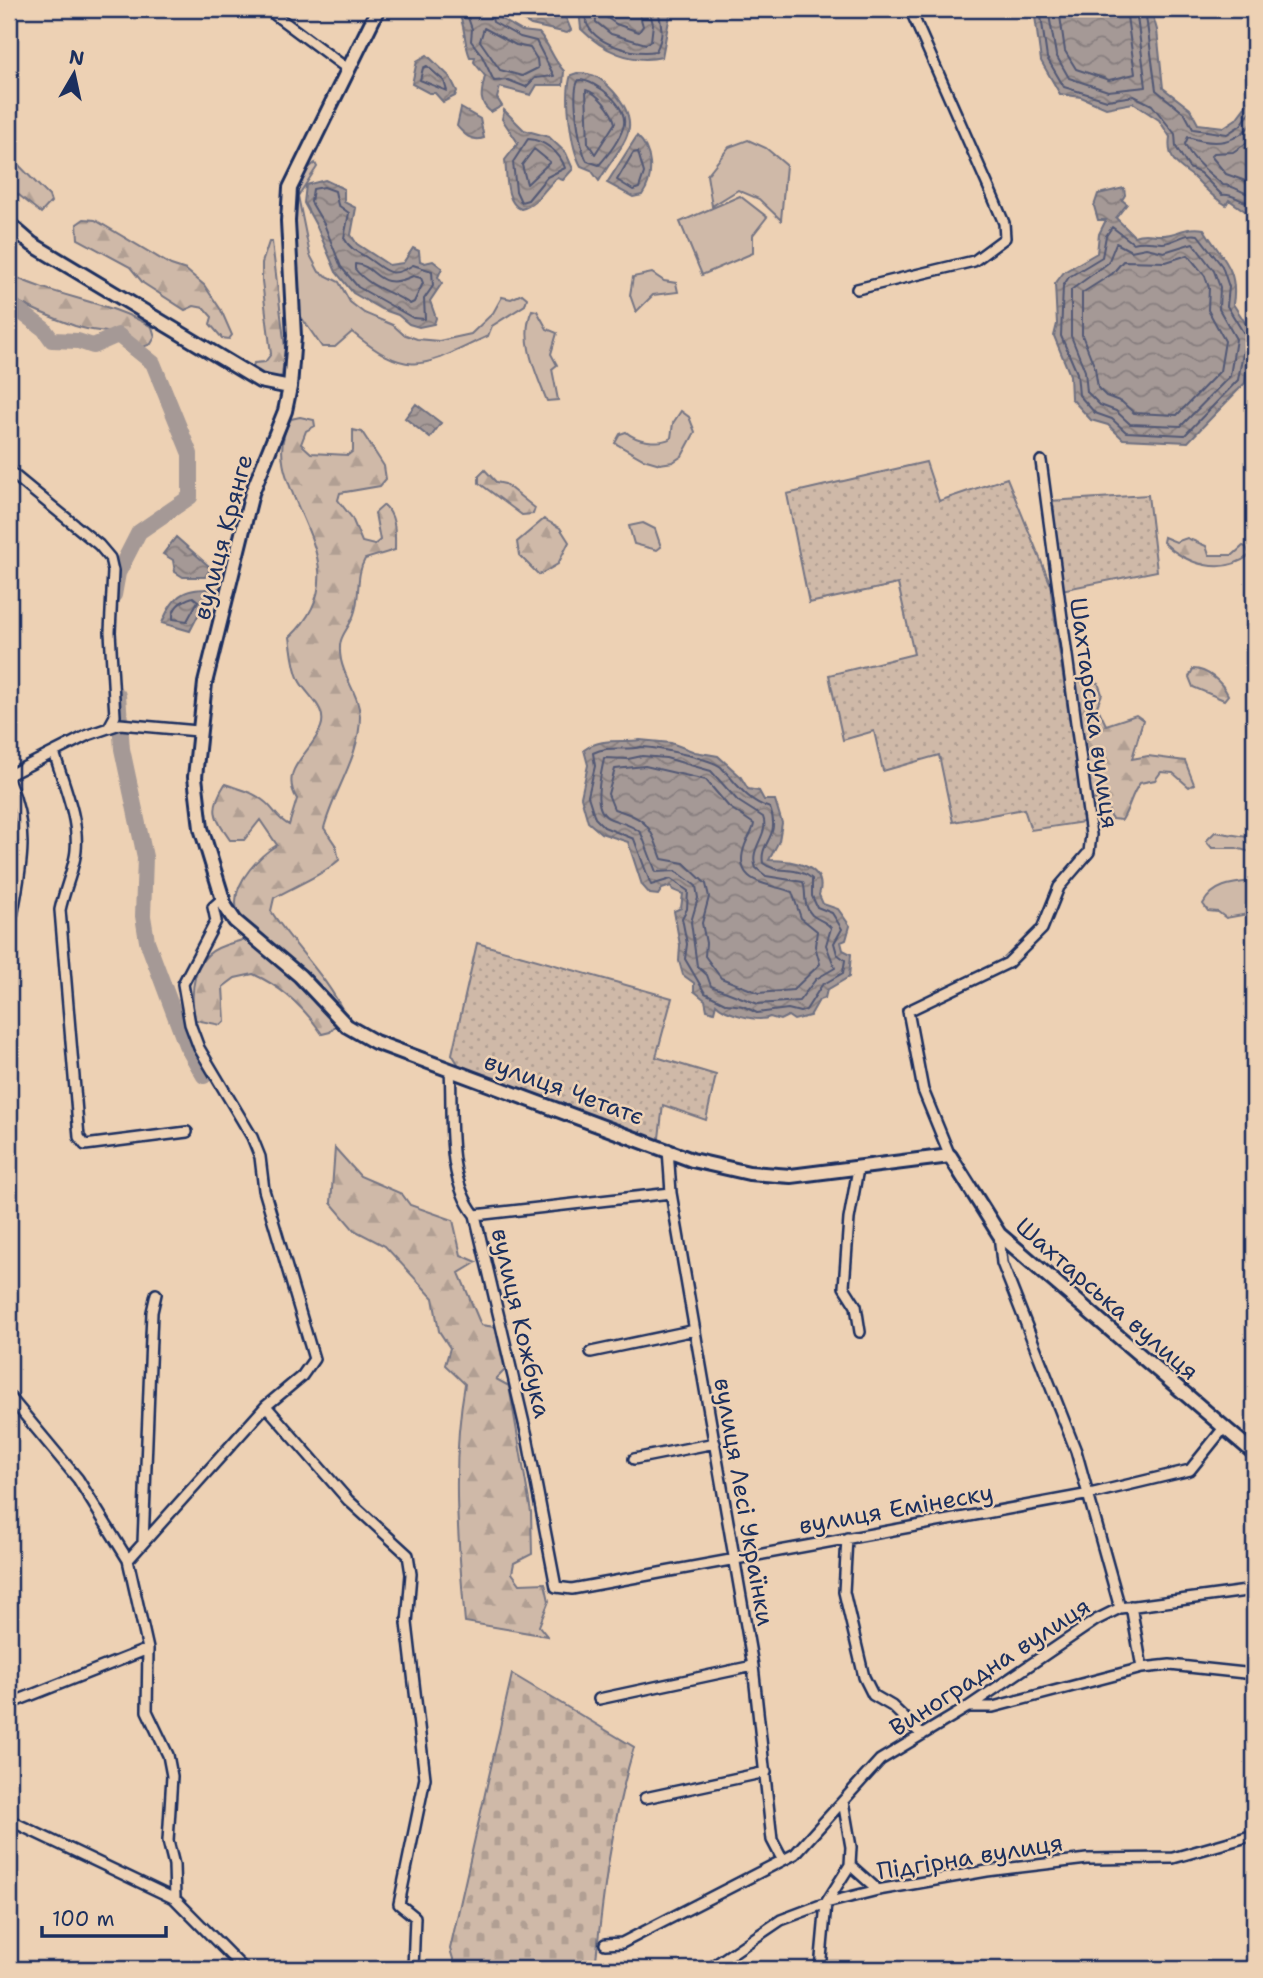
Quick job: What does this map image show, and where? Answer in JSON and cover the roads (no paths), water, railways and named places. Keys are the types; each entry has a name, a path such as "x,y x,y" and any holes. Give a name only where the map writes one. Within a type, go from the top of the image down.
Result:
{"street":[{"path":"267,9 349,70"},
{"name":"вулиця Крянге","path":"222,899 201,828 195,776 198,732 205,683 252,493 285,411 290,387 294,336 288,221 290,188 378,9"},
{"path":"857,289 974,261 1005,237 1004,223 910,9"},
{"path":"9,224 32,244 260,381 290,387"},
{"name":"Шахтарська вулиця","path":"1041,461 1091,835 1088,852 1059,887 1042,929 1008,963 908,1011 923,1090 950,1156 999,1234 1254,1453"},
{"path":"9,471 99,545 110,558 113,571 110,632 115,716 109,727"},
{"path":"9,775 54,752 120,724 198,732"},
{"path":"54,752 76,835 76,853 60,909 79,1137 85,1145 187,1132"},
{"path":"9,782 19,805 24,834 9,934"},
{"path":"128,1560 266,1406 302,1376 314,1359 264,1190 260,1157 252,1137 200,1048 190,1024 183,984 216,921 213,907 216,901 222,899"},
{"name":"вулиця Четатє","path":"222,899 235,921 300,976 347,1026 375,1042 692,1160 749,1173 791,1176 950,1156"},
{"name":"вулиця Кожбука","path":"450,1069 456,1180 464,1201 475,1215 527,1436 556,1587"},
{"name":"вулиця Лесі Українки","path":"668,1149 671,1193 753,1666 772,1840 782,1859"},
{"path":"858,1169 849,1219 844,1287 856,1306 860,1332"},
{"path":"475,1215 671,1193"},
{"name":"Виноградна вулиця","path":"605,1944 622,1943 794,1854 814,1836 880,1760 968,1707 1096,1620 1120,1608 1090,1494 1002,1263 999,1234"},
{"path":"143,1543 152,1312 156,1294"},
{"path":"590,1352 695,1331"},
{"path":"9,1395 78,1479 128,1560 148,1649 147,1711 168,1755 172,1776 168,1842 174,1865 175,1899"},
{"path":"266,1406 348,1500 408,1555 411,1574 407,1623 425,1778 399,1904 415,1917 413,1969"},
{"name":"вулиця Емінеску","path":"556,1587 572,1589 1090,1494 1190,1470 1223,1429"},
{"path":"634,1459 715,1443"},
{"path":"847,1538 844,1591 864,1677 873,1695 892,1706 922,1735"},
{"path":"1120,1608 1254,1590"},
{"path":"1131,1606 1142,1668"},
{"path":"9,1704 148,1649"},
{"path":"968,1707 993,1707 1142,1668 1170,1665 1254,1674"},
{"path":"599,1699 753,1666"},
{"path":"645,1798 766,1772"},
{"path":"820,1969 826,1903 850,1865 851,1847 843,1801"},
{"path":"9,1820 175,1899 244,1969"},
{"name":"Підгірна вулиця","path":"709,1969 781,1920 826,1903 878,1890 987,1871 1087,1859 1173,1858 1254,1835"},
{"path":"850,1865 878,1890"}],"water":[{"path":"457,9 496,9 496,16 522,31 539,33 564,71 563,85 537,85 531,95 500,87 497,98 502,106 491,112 482,100 485,76 474,62 475,57 470,57"},
{"path":"513,9 554,9 566,18 571,30 567,33 531,25 513,14"},
{"path":"579,9 661,9 670,15 662,57 629,57 599,44 581,29"},
{"path":"1034,9 1151,9 1157,30 1163,88 1190,109 1198,124 1224,127 1236,119 1254,95 1254,210 1245,211 1229,200 1226,205 1210,194 1173,159 1169,146 1170,137 1159,120 1133,103 1106,108 1081,97 1060,94 1041,61"},
{"path":"427,55 450,77 457,91 455,96 443,102 435,93 429,93 412,84 417,61"},
{"path":"577,73 593,76 605,83 623,104 628,116 627,136 599,181 591,170 581,166 572,135 568,95 571,75"},
{"path":"461,108 480,119 484,138 469,137 457,126"},
{"path":"504,110 524,130 549,137 566,153 573,169 563,180 557,178 552,182 532,204 521,209 509,195 505,160 518,143 502,119"},
{"path":"637,136 649,156 650,172 642,195 633,197 607,183"},
{"path":"325,180 344,189 344,202 356,208 351,235 357,244 389,265 403,263 413,248 419,251 420,261 433,261 442,268 438,277 442,283 430,301 436,318 434,324 419,327 409,324 398,315 353,293 336,272 304,203 306,185"},
{"path":"1124,188 1125,195 1122,200 1127,204 1116,218 1134,236 1166,235 1192,228 1204,229 1231,271 1233,304 1252,333 1245,383 1188,442 1123,439 1108,425 1091,420 1071,398 1070,375 1054,336 1057,324 1055,284 1064,272 1097,253 1099,234 1106,220 1098,220 1094,206 1098,194"},
{"path":"416,404 441,423 430,438 405,418"},
{"path":"176,537 211,568 205,577 183,577 175,572 173,560 163,554"},
{"path":"222,588 221,594 208,596 190,631 162,623 172,603 184,593"},
{"path":"640,740 671,743 695,752 718,756 740,776 748,789 759,791 764,800 775,800 782,823 779,841 769,860 797,863 813,871 821,885 819,895 823,904 838,909 850,926 846,940 841,942 843,950 851,954 849,977 827,990 825,998 819,1000 810,1016 794,1020 788,1016 780,1020 770,1017 750,1018 726,1011 716,1004 714,1012 707,1010 705,1000 694,991 694,983 683,975 679,961 680,945 674,911 681,908 683,894 673,890 671,886 662,889 658,895 650,894 642,885 628,842 601,833 588,822 581,797 588,765 584,750 597,743"}],"waterway":[{"path":"9,303 44,329 52,340 78,341 93,346 118,335 153,363 190,454 190,497 139,532 118,573 114,595"},
{"path":"118,695 122,749 145,857 143,916 147,941 186,1045 204,1076"}]}
